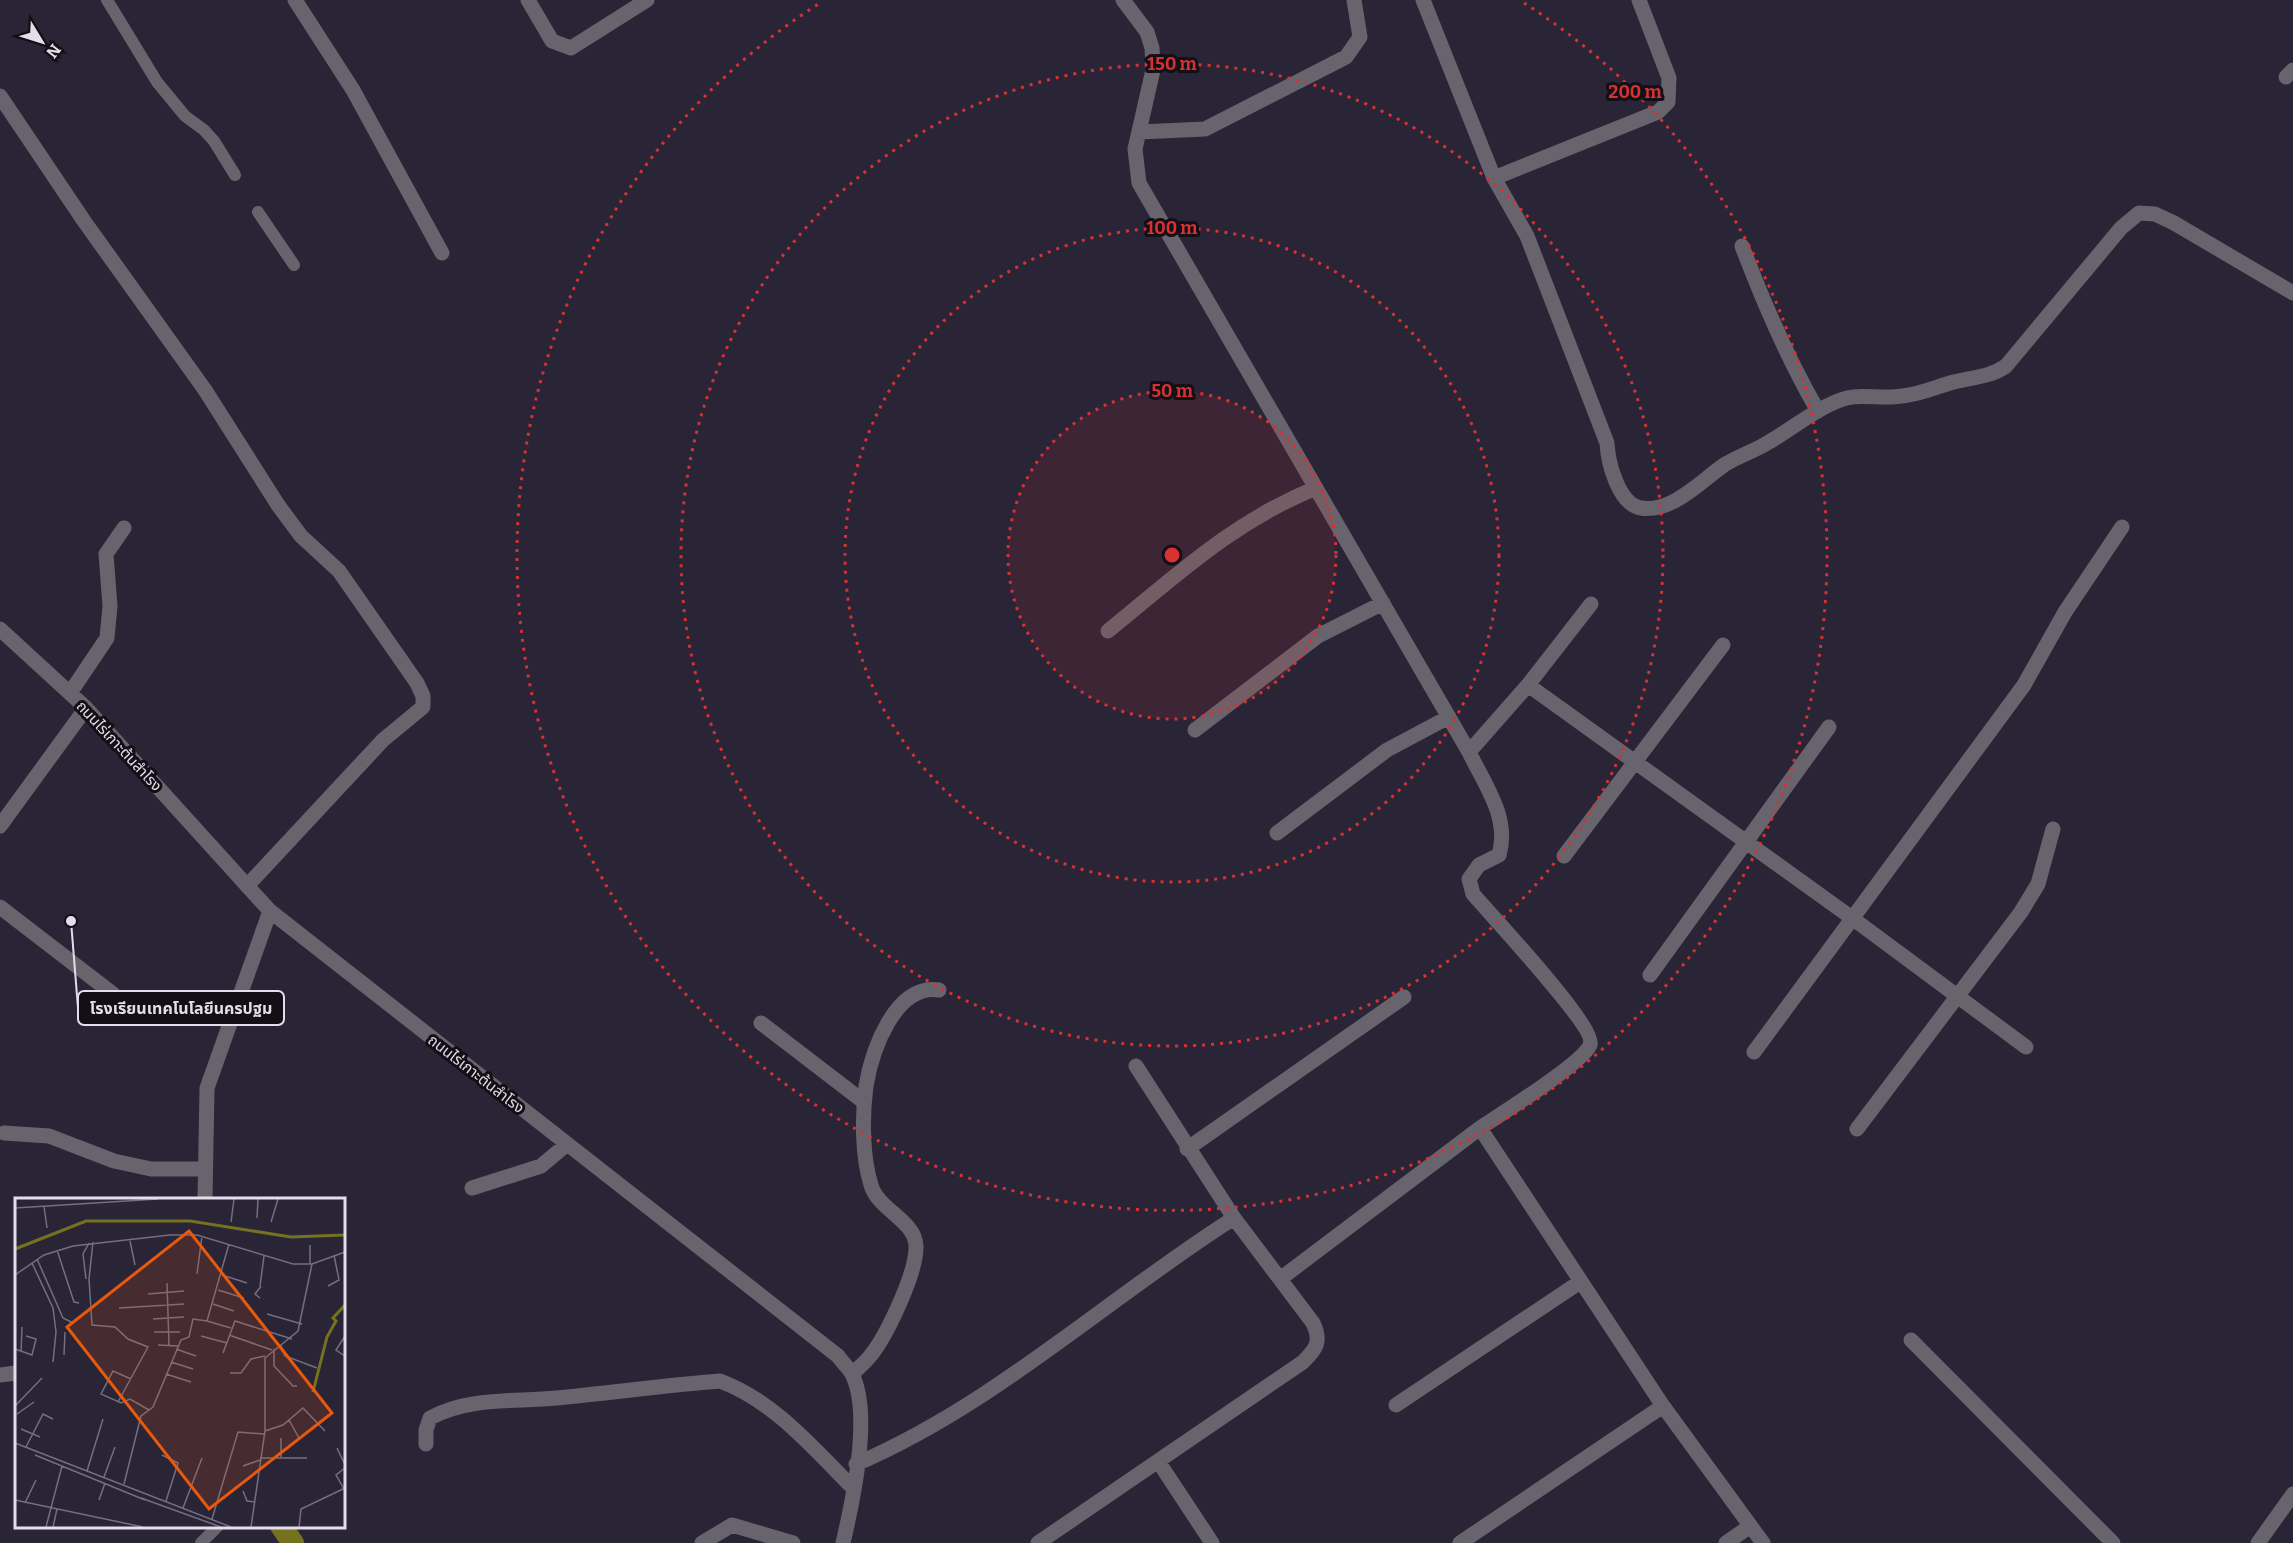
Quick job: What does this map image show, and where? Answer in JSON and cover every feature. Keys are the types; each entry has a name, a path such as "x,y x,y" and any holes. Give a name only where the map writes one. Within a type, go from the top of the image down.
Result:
{"street":[{"path":"295,0 353,90 442,253"},
{"path":"528,0 552,41 571,48 647,0"},
{"path":"1123,0 1147,32 1152,48 1154,70 1135,149 1139,183 1469,752 1498,812 1504,839 1499,855 1479,866 1469,879 1473,894 1581,1020 1591,1041 1589,1048 1575,1061 1480,1128 1280,1279"},
{"path":"1139,132 1205,129 1346,57 1360,37 1354,0"},
{"path":"1423,0 1494,178 1527,236 1607,443 1608,458 1616,482 1629,501 1639,508 1652,508 1691,491 1725,465 1767,443 1818,411 1858,394 1892,397 1921,394 1948,384 1994,375 2007,366 2121,228 2139,213 2155,214 2174,223 2293,293"},
{"path":"1494,178 1658,112 1668,102 1669,78 1639,0"},
{"path":"0,96 84,221 205,390 278,505 301,536 339,571 417,683 423,696 423,707 382,740 247,886"},
{"path":"1742,246 1768,317 1793,369 1818,411"},
{"path":"1108,631 1230,532 1281,502 1316,488"},
{"path":"1754,1052 2024,685 2065,612 2122,527"},
{"path":"70,693 107,638 110,606 106,554 124,528"},
{"path":"1195,730 1318,636 1383,603"},
{"path":"1469,752 1528,686 1591,604"},
{"name":"ถนนไร่เกาะต้นสำโรง","path":"0,629 86,708 270,911 838,1356 852,1374 861,1403 861,1430 843,1543"},
{"path":"1564,856 1633,761 1723,645"},
{"path":"1528,686 1852,918 2026,1047"},
{"path":"0,826 86,708"},
{"path":"1277,833 1388,750 1449,717"},
{"path":"1650,975 1829,727"},
{"path":"1857,1129 2021,912 2037,884 2053,829"},
{"path":"0,907 113,994"},
{"path":"205,1198 207,1088 270,911"},
{"path":"852,1374 872,1354 890,1321 910,1273 916,1244 912,1233 881,1203 871,1188 866,1162 864,1102 873,1060 884,1032 903,1002 916,992 939,990"},
{"path":"1187,1149 1404,997"},
{"path":"761,1023 864,1102"},
{"path":"1038,1543 1303,1362 1317,1348 1319,1336 1313,1323 1234,1218 1187,1149 1136,1066"},
{"path":"1480,1128 1662,1406 1763,1543"},
{"path":"4,1134 49,1136 114,1161 151,1169 205,1169"},
{"path":"472,1188 541,1166 566,1145"},
{"path":"856,1464 899,1446 955,1415 1173,1257 1234,1218"},
{"path":"1396,1405 1580,1282"},
{"path":"1911,1340 2114,1543"},
{"path":"0,1375 15,1373"},
{"path":"426,1444 426,1430 430,1418 451,1408 480,1402 552,1398 720,1381 738,1387 775,1412 853,1488"},
{"path":"1460,1543 1662,1406"},
{"path":"1158,1461 1212,1543"},
{"path":"2258,1543 2293,1494"},
{"path":"702,1543 732,1525 793,1543"},
{"path":"1726,1543 1749,1527"}],"lane":[{"path":"107,0 157,82 185,116 204,130 214,141 235,175"},
{"path":"258,212 294,265"},
{"path":"201,1543 217,1528"}],"waterway":[{"path":"282,1528 293,1543"}],"place":[{"name":"โรงเรียนเทคโนโลยีนครปฐม","path":"71,921"}]}
